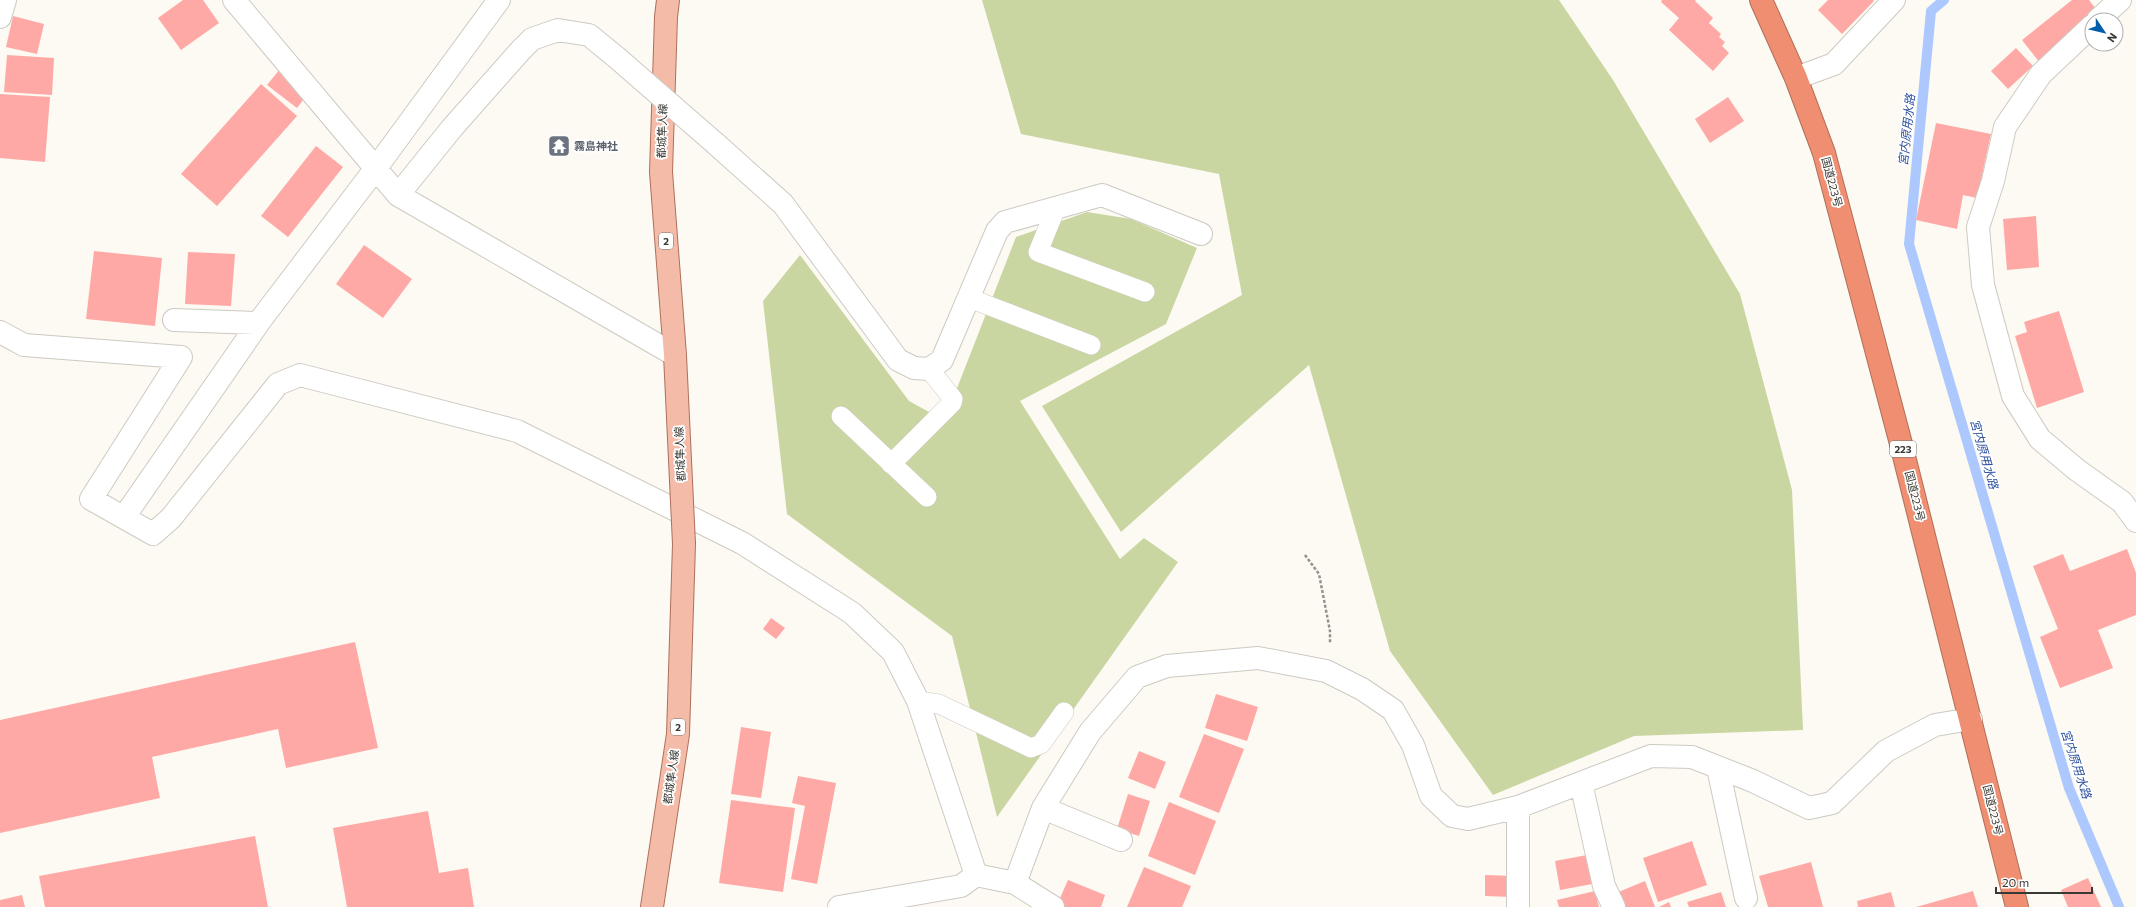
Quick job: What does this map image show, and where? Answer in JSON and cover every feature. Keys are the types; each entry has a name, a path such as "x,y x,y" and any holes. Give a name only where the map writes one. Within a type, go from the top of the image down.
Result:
{"highway":[{"name":"国道223号","path":"1761,0 1796,78 1824,153 1900,440 2017,907"}],"main road":[{"name":"都城隼人線","path":"652,907 678,734 684,544 675,355 661,172 666,17 668,0"}],"street":[{"path":"0,17 5,0"},
{"path":"234,0 398,195 675,355"},
{"path":"124,517 258,323 376,168 499,0"},
{"path":"1796,78 1834,64 1894,0"},
{"path":"2107,12 2120,0"},
{"path":"398,195 452,128 521,50 532,40 558,30 589,35 716,144 783,204 898,360 914,368 929,369 942,360 998,231 1005,222 1102,195 1201,234"},
{"path":"2084,33 2040,74 2005,127 1993,181 1978,227 1984,285 2013,396 2040,439 2077,470 2122,502 2136,521"},
{"path":"174,320 258,323"},
{"path":"0,332 24,345 181,357 90,499 153,534 171,518 278,384 300,375 517,431 742,542 852,613 893,652 918,701 976,874"},
{"path":"1015,883 1043,808 1090,732 1137,677 1167,666 1258,658 1326,671 1362,689 1393,710 1413,745 1431,796 1452,816 1468,818 1518,807 1651,756 1692,757 1753,781 1809,808 1832,803 1886,751 1935,725 1971,719"},
{"path":"1718,768 1746,898"},
{"path":"1581,783 1604,886 1614,907"},
{"path":"1518,807 1518,907"},
{"path":"1043,808 1121,840"},
{"path":"976,874 1015,883 1053,907"},
{"path":"839,907 961,886 976,874"}],"lane":[{"path":"1056,208 1038,252 1145,292"},
{"path":"969,298 1091,345"},
{"path":"891,464 952,403 953,399 929,369"},
{"path":"841,416 928,497"},
{"path":"918,701 939,704 1032,748 1041,744 1064,712"}],"path":[{"path":"1305,555 1318,574 1330,631 1330,651 1326,671"}],"green space":[{"path":"982,0 1559,0 1613,80 1740,294 1792,490 1803,730 1634,736 1493,795 1390,651 1309,365 1121,532 1042,406 1242,295 1219,174 1021,134"},
{"path":"1087,212 1131,219 1197,248 1166,324 1020,401 1120,559 1144,538 1178,562 997,817 952,636 787,514 763,301 800,255 909,401 929,412 954,396 1016,237"}],"building":[{"path":"183,0 203,0 219,23 181,50 158,18"},
{"path":"1662,0 1696,0 1695,1 1713,18 1709,23 1721,34 1719,37 1725,42 1722,46 1729,53 1713,71 1669,30 1679,18 1661,2"},
{"path":"1828,0 1874,1 1842,34 1818,10"},
{"path":"2072,0 2089,0 2098,12 2084,12 2084,27 2040,63 2022,40"},
{"path":"13,16 44,24 37,54 6,47"},
{"path":"2016,48 2033,66 2008,89 1991,71"},
{"path":"7,55 54,58 52,95 4,92"},
{"path":"280,69 309,92 297,108 267,85"},
{"path":"261,84 297,116 217,206 181,174"},
{"path":"0,94 50,97 45,162 0,158"},
{"path":"1728,97 1744,121 1710,143 1695,119"},
{"path":"1936,123 1991,134 1977,198 1963,195 1957,229 1916,220"},
{"path":"316,146 343,167 288,237 261,216"},
{"path":"2036,216 2039,267 2007,270 2003,219"},
{"path":"364,245 412,279 383,318 336,284"},
{"path":"94,251 162,258 155,326 86,319"},
{"path":"188,252 235,254 231,306 185,304"},
{"path":"2059,311 2084,392 2037,408 2015,336 2027,332 2024,322"},
{"path":"2127,549 2136,573 2136,615 2098,630 2113,668 2060,688 2040,637 2058,629 2033,566 2063,554 2070,571"},
{"path":"771,618 785,628 776,639 763,629"},
{"path":"355,642 378,748 286,768 278,729 152,757 160,798 0,833 0,720"},
{"path":"1216,694 1258,707 1247,741 1205,728"},
{"path":"741,727 771,732 761,798 731,794"},
{"path":"1204,734 1244,749 1219,813 1179,797"},
{"path":"1139,751 1166,762 1155,789 1128,778"},
{"path":"798,776 836,783 817,884 791,879 805,806 792,803"},
{"path":"1128,794 1150,801 1139,836 1117,829"},
{"path":"731,800 795,808 783,892 719,883"},
{"path":"1169,802 1216,821 1195,875 1148,856"},
{"path":"428,811 439,873 468,868 474,907 347,907 333,828"},
{"path":"255,836 268,907 45,907 39,876"},
{"path":"1692,841 1707,885 1658,902 1643,858"},
{"path":"1587,855 1592,884 1560,890 1555,861"},
{"path":"1811,862 1823,907 1768,907 1759,876"},
{"path":"1144,867 1191,886 1182,907 1127,907"},
{"path":"1485,875 1513,876 1512,897 1485,896"},
{"path":"2088,878 2101,907 2068,907 2061,890"},
{"path":"1068,880 1105,895 1101,907 1062,907 1057,905"},
{"path":"1645,881 1655,907 1622,907 1616,893"},
{"path":"1595,891 1599,907 1559,907 1557,900"},
{"path":"1973,891 1978,907 1916,907"},
{"path":"1721,892 1726,907 1689,907 1687,902"},
{"path":"1891,892 1895,907 1858,907 1857,901"},
{"path":"22,895 25,907 0,907 0,900"},
{"path":"1669,902 1671,907 1659,907"}],"waterway":[{"name":"宮内原用水路","path":"1944,0 1931,11 1909,244 2069,788 2119,907"}],"place":[{"name":"霧島神社","path":"559,146"}]}
